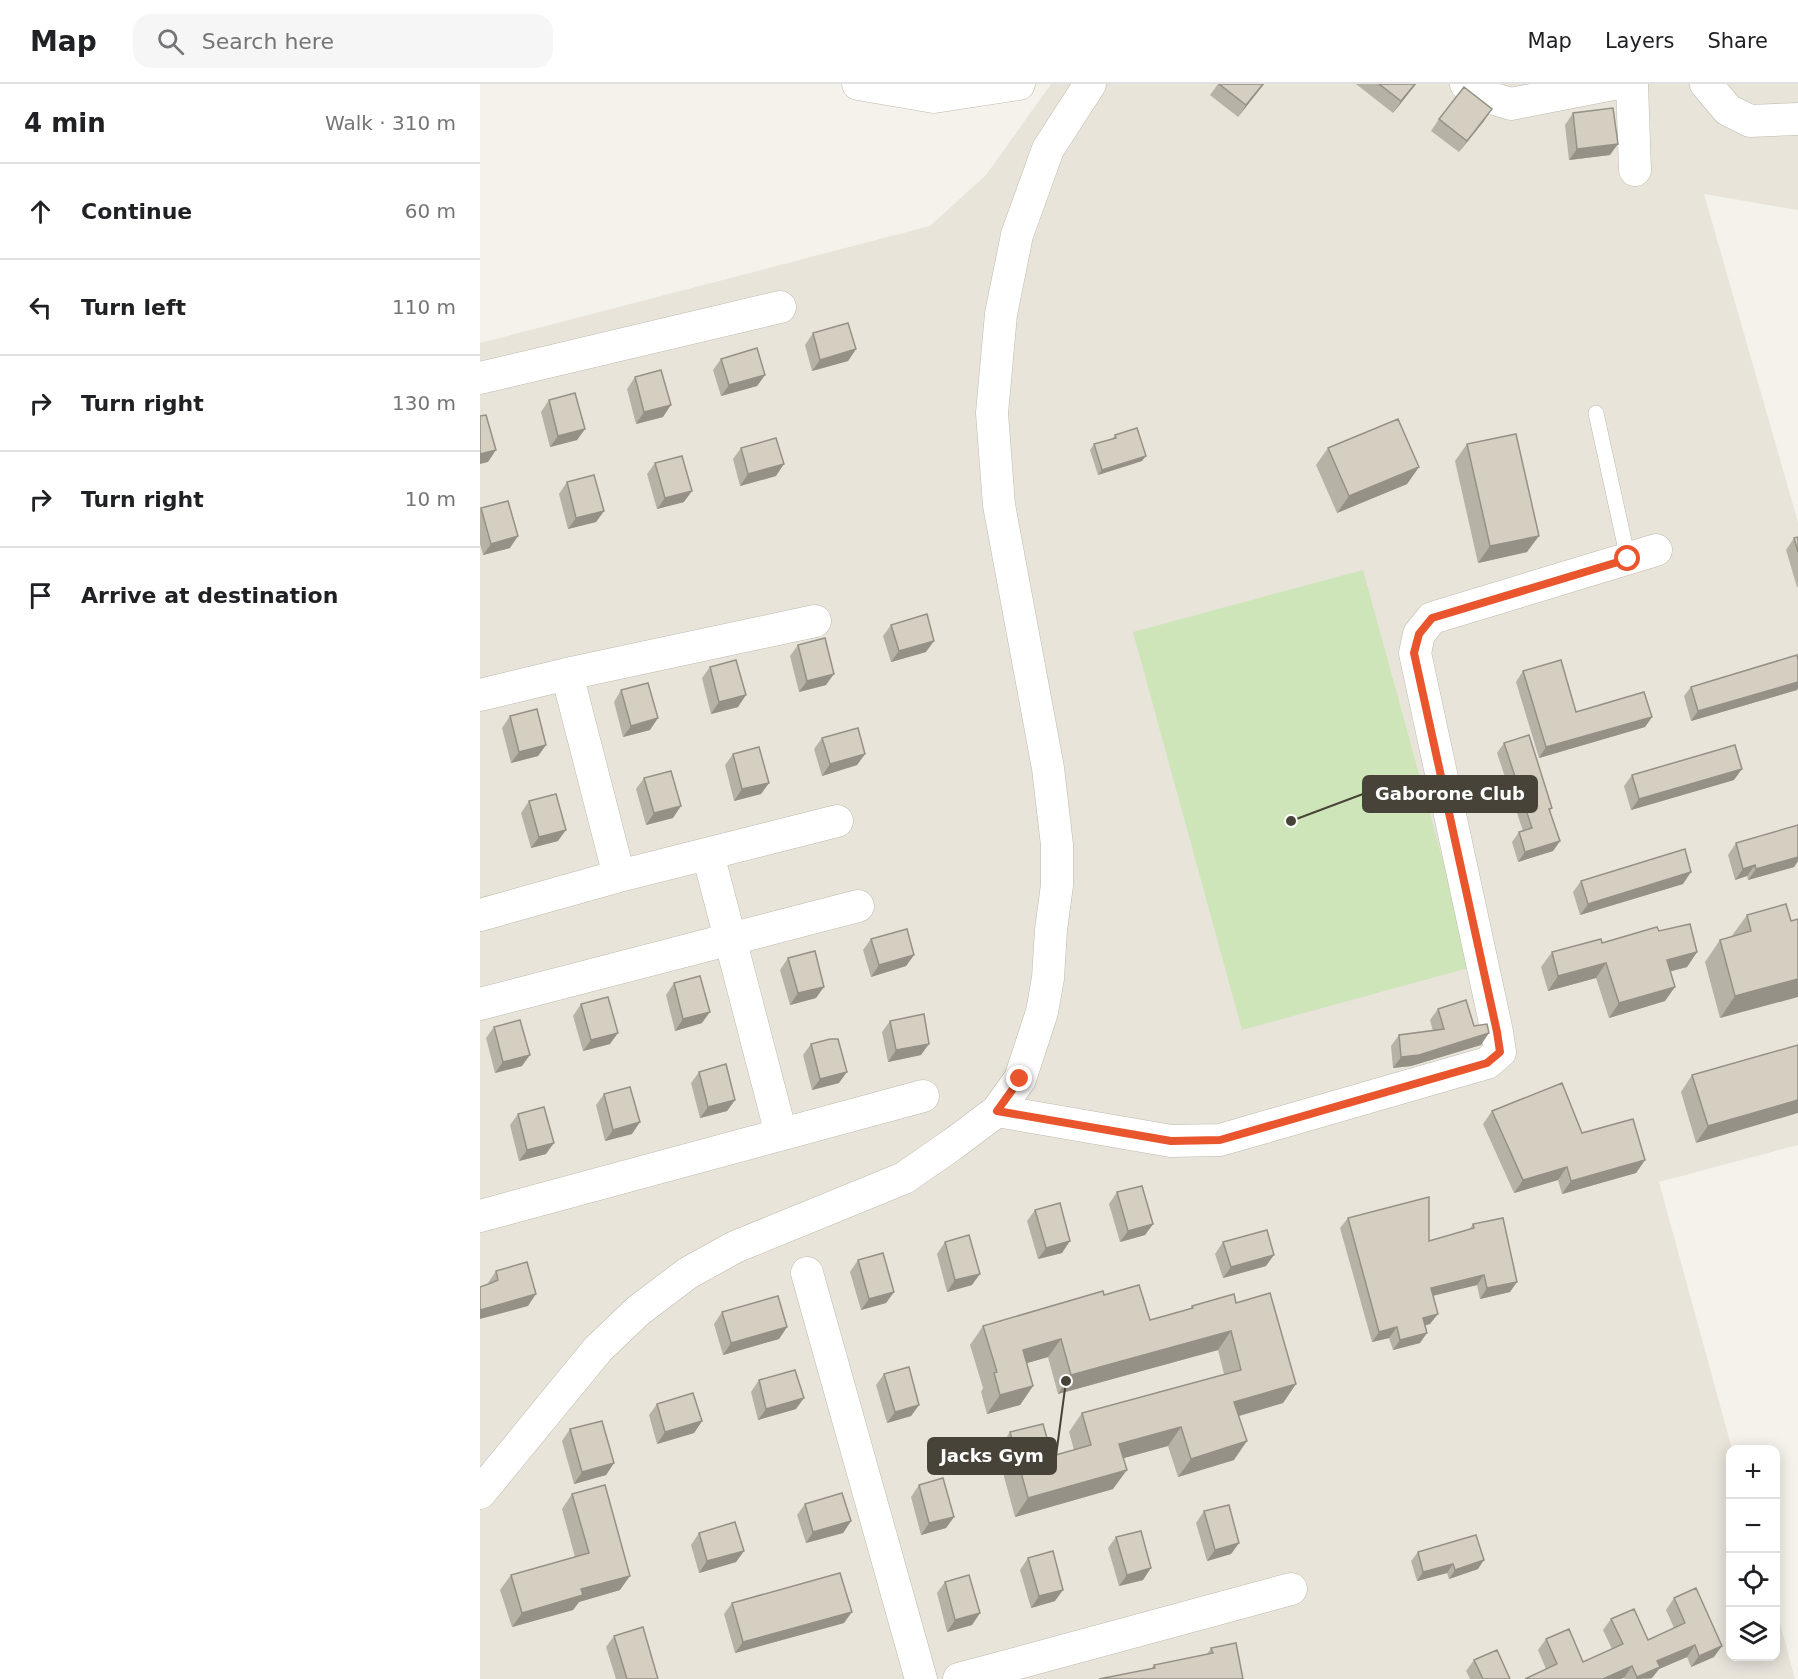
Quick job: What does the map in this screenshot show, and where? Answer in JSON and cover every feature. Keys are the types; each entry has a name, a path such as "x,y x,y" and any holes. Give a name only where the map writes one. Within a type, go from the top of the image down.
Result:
{"street":[{"path":"858,84 934,97 1019,84"},
{"path":"480,1493 598,1349 639,1310 680,1280 735,1247 904,1178 997,1111 1020,1079 1042,1012 1048,978 1057,885 1057,845 1048,768 999,505 992,412 1001,315 1017,235 1048,149 1090,84"},
{"path":"1466,84 1481,95 1511,104 1613,84"},
{"path":"1632,84 1635,170"},
{"path":"1706,84 1728,110 1750,120 1798,119"},
{"path":"480,378 780,307"},
{"path":"997,1111 1171,1141 1220,1140 1487,1063 1494,1058 1500,1052 1497,1032 1414,653 1419,634 1432,618 1642,554"},
{"path":"480,695 815,621"},
{"path":"567,674 619,876"},
{"path":"480,915 619,876 837,820"},
{"path":"708,854 781,1134"},
{"path":"480,1004 858,906"},
{"path":"480,1216 923,1096"},
{"path":"807,1274 921,1679"},
{"path":"958,1679 1291,1589"}],"lane":[{"path":"1596,413 1642,554"}],"shaded area":[{"path":"1051,84 1798,84 1798,210 1704,194 1798,522 1798,1145 1659,1182 1731,1445 1726,1445 1726,1661 1780,1661 1780,1623 1795,1679 480,1679 480,343 930,226 986,175"}],"green space":[{"path":"1363,570 1472,967 1242,1030 1133,632"}],"building":[{"path":"1219,84 1263,84 1246,105"},
{"path":"1379,84 1415,84 1401,101"},
{"path":"1464,87 1492,109 1467,141 1439,119"},
{"path":"1613,108 1618,144 1577,149 1573,113"},
{"path":"848,323 856,349 820,360 813,333"},
{"path":"757,348 765,375 729,385 721,359"},
{"path":"661,370 671,405 644,412 635,377"},
{"path":"575,393 585,429 558,436 549,400"},
{"path":"486,415 496,450 480,454 480,416"},
{"path":"1398,419 1419,467 1349,496 1328,448"},
{"path":"1137,428 1146,456 1102,470 1094,444 1116,438 1115,435"},
{"path":"1516,434 1539,536 1490,546 1467,444"},
{"path":"776,438 784,464 748,474 741,448"},
{"path":"682,456 692,491 665,498 655,463"},
{"path":"594,475 604,511 576,518 567,482"},
{"path":"508,501 518,536 491,544 481,508"},
{"path":"1798,537 1798,552 1794,538"},
{"path":"927,614 934,641 899,651 891,625"},
{"path":"825,638 834,674 807,681 798,645"},
{"path":"1797,655 1798,682 1698,711 1691,687"},
{"path":"736,660 746,695 719,702 710,667"},
{"path":"1561,660 1576,712 1644,692 1652,717 1546,747 1523,671"},
{"path":"648,683 658,718 631,726 621,690"},
{"path":"537,709 546,745 519,752 510,716"},
{"path":"858,728 865,754 830,764 822,738"},
{"path":"1529,735 1560,841 1525,852 1519,832 1532,828 1504,743"},
{"path":"1735,745 1742,769 1639,799 1632,775"},
{"path":"759,747 769,783 742,789 733,754"},
{"path":"671,771 681,806 654,813 644,778"},
{"path":"556,794 566,830 539,837 529,801"},
{"path":"1798,825 1798,857 1756,869 1755,865 1743,869 1736,843"},
{"path":"1685,849 1691,872 1588,904 1581,881"},
{"path":"1786,904 1791,921 1798,919 1798,979 1735,996 1720,940 1751,931 1747,915"},
{"path":"1690,924 1697,952 1667,960 1675,987 1619,1003 1606,963 1558,976 1552,952 1601,939 1602,943 1657,927 1659,931"},
{"path":"907,929 914,955 879,965 871,939"},
{"path":"815,951 824,987 798,993 788,958"},
{"path":"700,976 710,1012 683,1019 674,983"},
{"path":"608,997 618,1033 591,1040 581,1004"},
{"path":"1466,1000 1474,1026 1487,1024 1489,1033 1419,1055 1401,1057 1399,1035 1444,1029 1438,1009"},
{"path":"924,1014 929,1044 896,1050 890,1021"},
{"path":"520,1020 530,1055 503,1062 494,1027"},
{"path":"838,1039 847,1072 820,1079 811,1044"},
{"path":"1798,1045 1798,1100 1708,1126 1692,1075"},
{"path":"726,1064 735,1100 708,1107 699,1072"},
{"path":"1562,1083 1582,1133 1633,1119 1645,1160 1571,1181 1567,1167 1523,1180 1492,1111"},
{"path":"630,1087 640,1122 613,1130 604,1094"},
{"path":"544,1107 554,1143 527,1150 518,1114"},
{"path":"1142,1186 1153,1224 1128,1231 1117,1192"},
{"path":"1429,1197 1429,1241 1474,1228 1473,1224 1503,1218 1517,1282 1487,1288 1484,1275 1431,1288 1438,1314 1423,1318 1427,1333 1400,1340 1397,1327 1379,1332 1348,1218"},
{"path":"1060,1203 1070,1241 1046,1248 1035,1210"},
{"path":"1267,1230 1274,1255 1231,1267 1223,1242"},
{"path":"969,1235 980,1274 955,1280 945,1242"},
{"path":"883,1253 894,1292 869,1299 858,1260"},
{"path":"527,1262 536,1294 480,1310 480,1287 498,1280 496,1271"},
{"path":"1139,1285 1150,1320 1234,1294 1236,1303 1270,1293 1296,1384 1234,1402 1247,1441 1191,1459 1181,1427 1119,1444 1127,1470 1028,1498 1010,1432 1043,1424 1052,1456 1091,1445 1082,1413 1241,1370 1231,1331 1071,1375 1061,1339 1023,1350 1033,1386 1000,1395 994,1373 997,1372 983,1326 1103,1291 1104,1295"},
{"path":"778,1296 787,1327 731,1343 722,1312"},
{"path":"909,1367 919,1405 895,1412 884,1374"},
{"path":"795,1370 804,1398 766,1409 759,1380"},
{"path":"693,1393 702,1421 665,1432 657,1404"},
{"path":"602,1421 614,1463 582,1472 570,1429"},
{"path":"943,1478 954,1517 929,1523 919,1485"},
{"path":"605,1485 630,1576 581,1589 583,1595 522,1613 511,1575 589,1553 572,1494"},
{"path":"842,1493 851,1521 813,1532 805,1504"},
{"path":"1229,1505 1239,1543 1215,1550 1204,1511"},
{"path":"735,1522 744,1551 707,1561 699,1533"},
{"path":"1141,1531 1151,1568 1127,1575 1116,1537"},
{"path":"1476,1535 1484,1560 1455,1570 1453,1564 1423,1572 1418,1552"},
{"path":"1053,1551 1063,1590 1039,1596 1028,1558"},
{"path":"840,1573 852,1612 743,1642 732,1603"},
{"path":"969,1575 980,1613 955,1620 945,1582"},
{"path":"1696,1588 1722,1646 1699,1656 1695,1645 1657,1661 1660,1667 1637,1677 1632,1666 1603,1679 1525,1679 1557,1664 1546,1639 1569,1629 1583,1662 1623,1644 1611,1619 1634,1609 1648,1640 1685,1623 1674,1598"},
{"path":"643,1627 658,1679 627,1679 614,1636"},
{"path":"1236,1643 1243,1679 1099,1679 1213,1653 1211,1648"},
{"path":"1497,1650 1510,1679 1483,1679 1474,1660"}],"place":[{"name":"Gaborone Club","path":"1291,821"},
{"name":"Jacks Gym","path":"1066,1381"}],"route":[{"path":"1020,1079 997,1111 1171,1141 1220,1140 1487,1063 1500,1052 1414,653 1419,634 1432,618 1628,559"}]}
